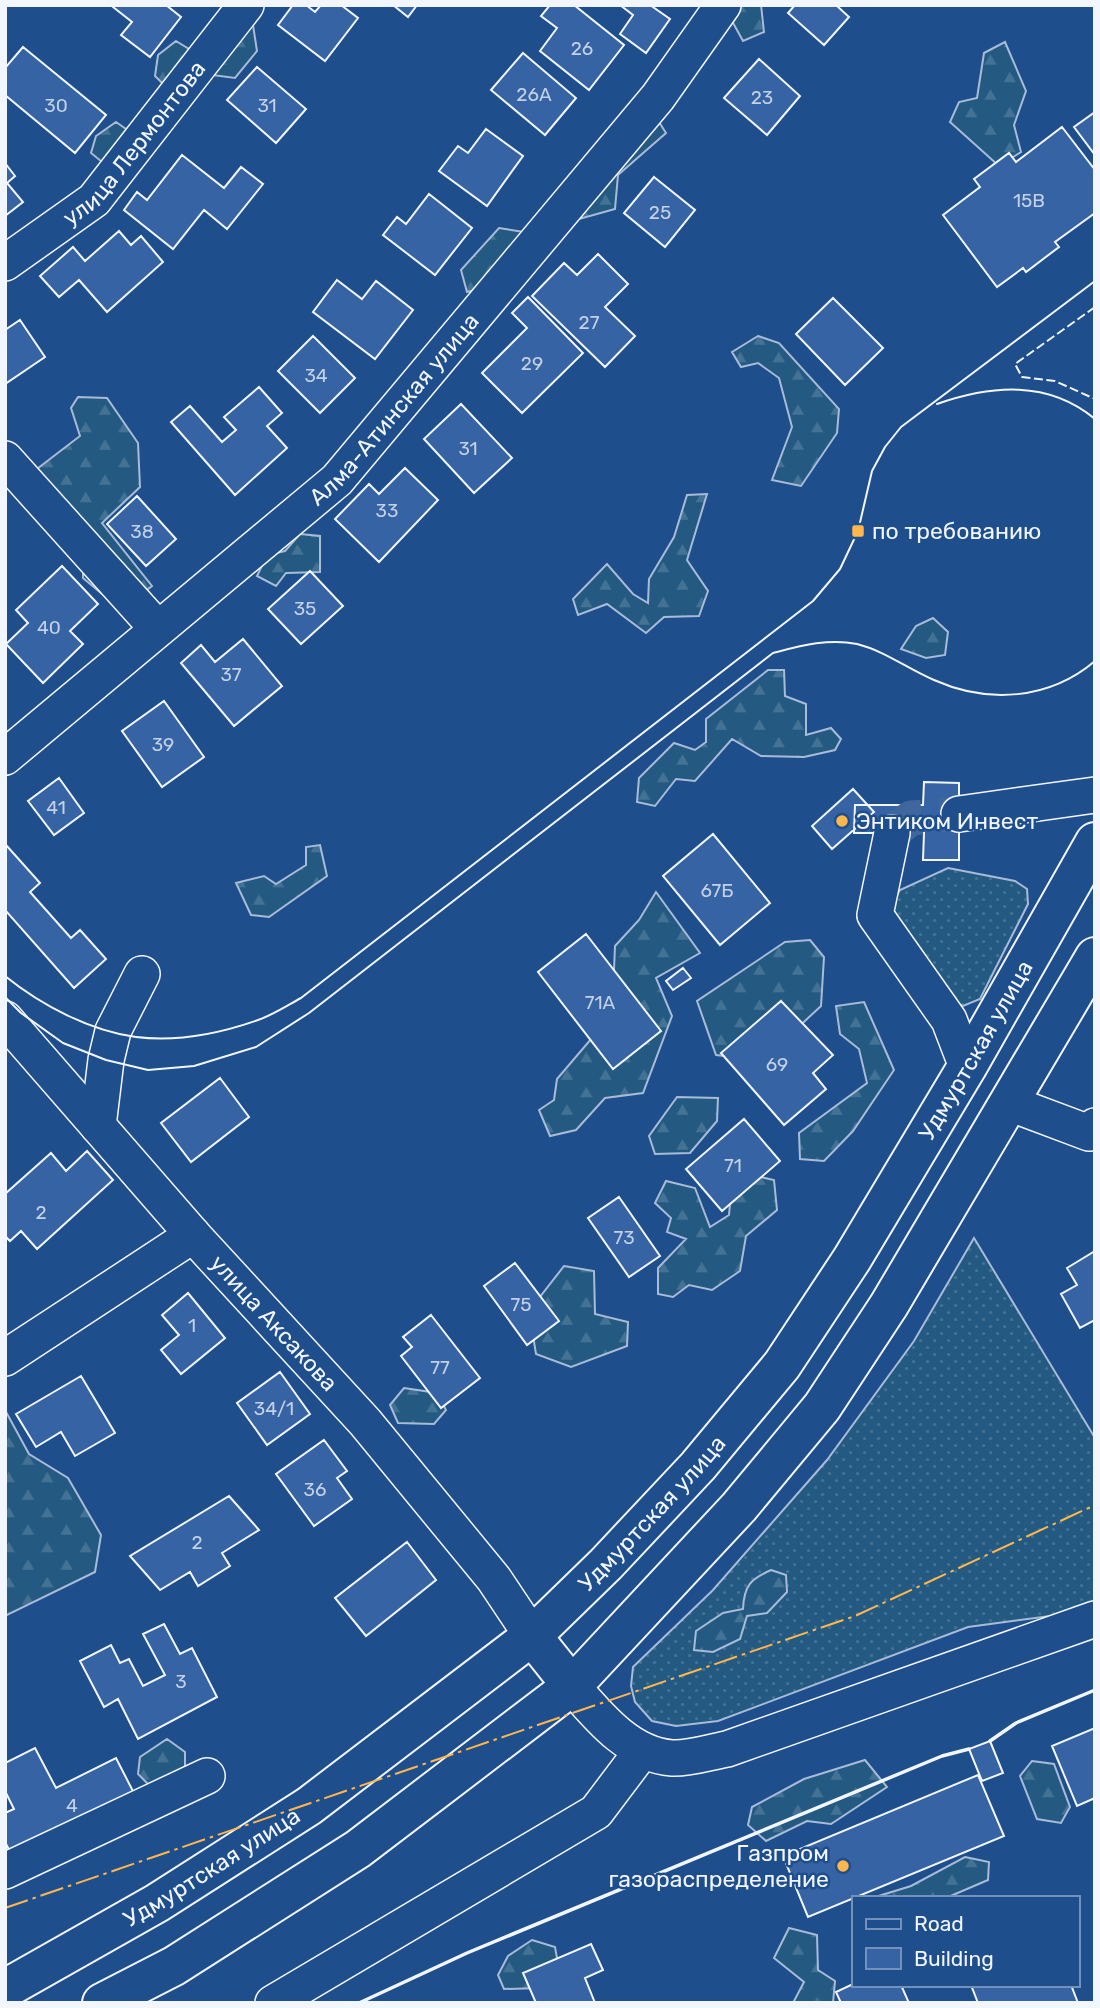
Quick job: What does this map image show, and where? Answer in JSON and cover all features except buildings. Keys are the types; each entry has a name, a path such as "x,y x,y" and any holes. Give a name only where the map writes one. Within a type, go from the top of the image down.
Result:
{"main road":[{"name":"Удмуртская улица","path":"5,1989 158,1903 309,1806 532,1636 606,1563 698,1466 782,1365 852,1259 967,1067 1095,842"},
{"path":"102,2003 173,1966 358,1849 572,1686 739,1507 822,1407 889,1305 1009,1103 1089,982"},
{"path":"532,1636 572,1686"}],"street":[{"name":"улица Лермонтова","path":"5,263 94,200 246,5"},
{"name":"Алма-Атинская улица","path":"5,757 337,480 658,97 723,5"},
{"path":"5,459 158,629"},
{"path":"959,814 1095,794"},
{"path":"892,833 875,915 949,1020 967,1067"},
{"path":"98,1126 106,1060 113,1031 142,974"},
{"name":"улица Аксакова","path":"5,1020 193,1235 365,1422 494,1579 532,1636"},
{"path":"1009,1103 1089,1133 1095,1126"},
{"path":"5,1357 193,1235"},
{"path":"572,1686 605,1724 642,1751 673,1758 727,1749 1095,1619"},
{"path":"273,2003 596,1812 642,1751"},
{"path":"5,1871 207,1776"}],"green space":[{"path":"730,5 761,5 764,32 743,41 726,10"},
{"path":"225,24 253,25 257,51 235,78 212,75"},
{"path":"176,41 189,49 186,77 162,83 155,76 158,55"},
{"path":"1005,42 1026,91 1014,125 1021,152 999,166 950,122 959,102 977,98 984,53"},
{"path":"654,114 666,133 618,175 615,209 579,219"},
{"path":"116,122 126,129 127,151 107,166 91,153 96,136"},
{"path":"499,228 524,232 494,285 467,292 461,270"},
{"path":"758,336 779,343 839,409 837,433 801,486 772,480 792,427 779,378 758,363 741,367 732,352"},
{"path":"78,397 107,398 138,443 140,487 102,523 152,586 128,604 102,594 83,578 83,557 33,472 80,436 71,408"},
{"path":"707,494 687,560 708,591 699,616 664,617 646,633 607,604 578,615 573,599 607,564 633,594 648,603 649,579 674,537 687,495"},
{"path":"300,534 320,536 320,572 286,573 276,586 257,576 267,555 285,551"},
{"path":"933,618 948,632 945,655 926,658 901,649 916,626"},
{"path":"768,670 784,670 785,696 806,704 806,735 831,728 841,739 835,750 804,757 761,756 732,739 695,781 676,779 655,806 637,802 639,778 674,743 695,750 706,742 706,719"},
{"path":"320,845 327,876 269,917 251,915 236,883 264,876 276,884 306,865 306,847"},
{"path":"948,868 1015,881 1027,889 1028,904 980,999 963,1006 949,1001 894,929 891,905 900,890"},
{"path":"656,892 700,953 656,978 672,1016 643,1093 605,1098 576,1130 550,1136 539,1110 554,1100 557,1079 592,1038 614,970 615,946 639,920"},
{"path":"810,940 824,957 821,1006 792,1033 743,1058 716,1055 697,1001 785,942"},
{"path":"864,1002 894,1070 853,1131 824,1161 800,1159 799,1133 867,1083 859,1049 840,1034 836,1006"},
{"path":"677,1097 718,1098 717,1121 690,1153 655,1154 649,1136"},
{"path":"751,1175 774,1180 777,1210 746,1236 740,1271 712,1290 689,1285 673,1297 658,1294 658,1268 686,1239 667,1232 671,1218 655,1203 666,1181 695,1188 710,1227 729,1215 731,1192"},
{"path":"974,1238 1095,1438 1095,1602 1058,1615 968,1627 718,1721 676,1726 652,1721 635,1702 631,1686 633,1667 713,1590 827,1460 914,1341"},
{"path":"564,1266 594,1271 595,1314 628,1322 627,1346 571,1367 536,1354 529,1311"},
{"path":"404,1388 437,1393 446,1410 434,1424 398,1423 390,1405"},
{"path":"5,1410 29,1454 68,1478 101,1535 95,1572 5,1616"},
{"path":"771,1570 786,1575 787,1592 767,1613 747,1616 740,1639 713,1652 694,1650 696,1631 723,1613 743,1609 747,1588 758,1577"},
{"path":"167,1739 185,1752 185,1774 152,1788 138,1774 140,1757"},
{"path":"865,1760 887,1787 831,1824 807,1821 766,1841 748,1825 752,1807 804,1779"},
{"path":"1032,1761 1054,1764 1070,1807 1061,1823 1037,1819 1020,1776"},
{"path":"965,1857 989,1862 988,1880 951,1896 878,1896 911,1886"},
{"path":"789,1928 817,1935 818,1970 835,1981 833,2003 793,2003 804,1982 774,1958"},
{"path":"532,1940 555,1947 559,1969 541,1988 504,1989 498,1975 508,1956"}],"tunnel":[{"path":"892,833 911,818 959,814"}],"tram line":[{"path":"5,976 34,997 84,1023 136,1037 182,1037 229,1029 264,1018 301,998 813,601 840,569 858,531 872,471 885,447 901,427 1095,281"},
{"path":"937,404 978,393 1019,390 1058,398 1077,406 1095,419"},
{"path":"5,997 21,1013 63,1043 106,1060 148,1070 194,1066 256,1047 309,1013 773,653 825,642 857,644 955,688 997,695 1018,694 1058,684 1095,661"}],"fence":[{"path":"1095,307 1015,364 1022,377 1055,381 1095,399"}],"wall":[{"path":"990,1741 1016,1723 1095,1690"},
{"path":"359,2003 467,1953 942,1756 969,1749"}],"power":[{"path":"5,1908 855,1616 1095,1505"}],"place":[{"name":"по требованию","path":"858,531"},
{"name":"Энтиком Инвест","path":"842,821"},
{"name":"Газпром газораспределение","path":"843,1866"}]}
